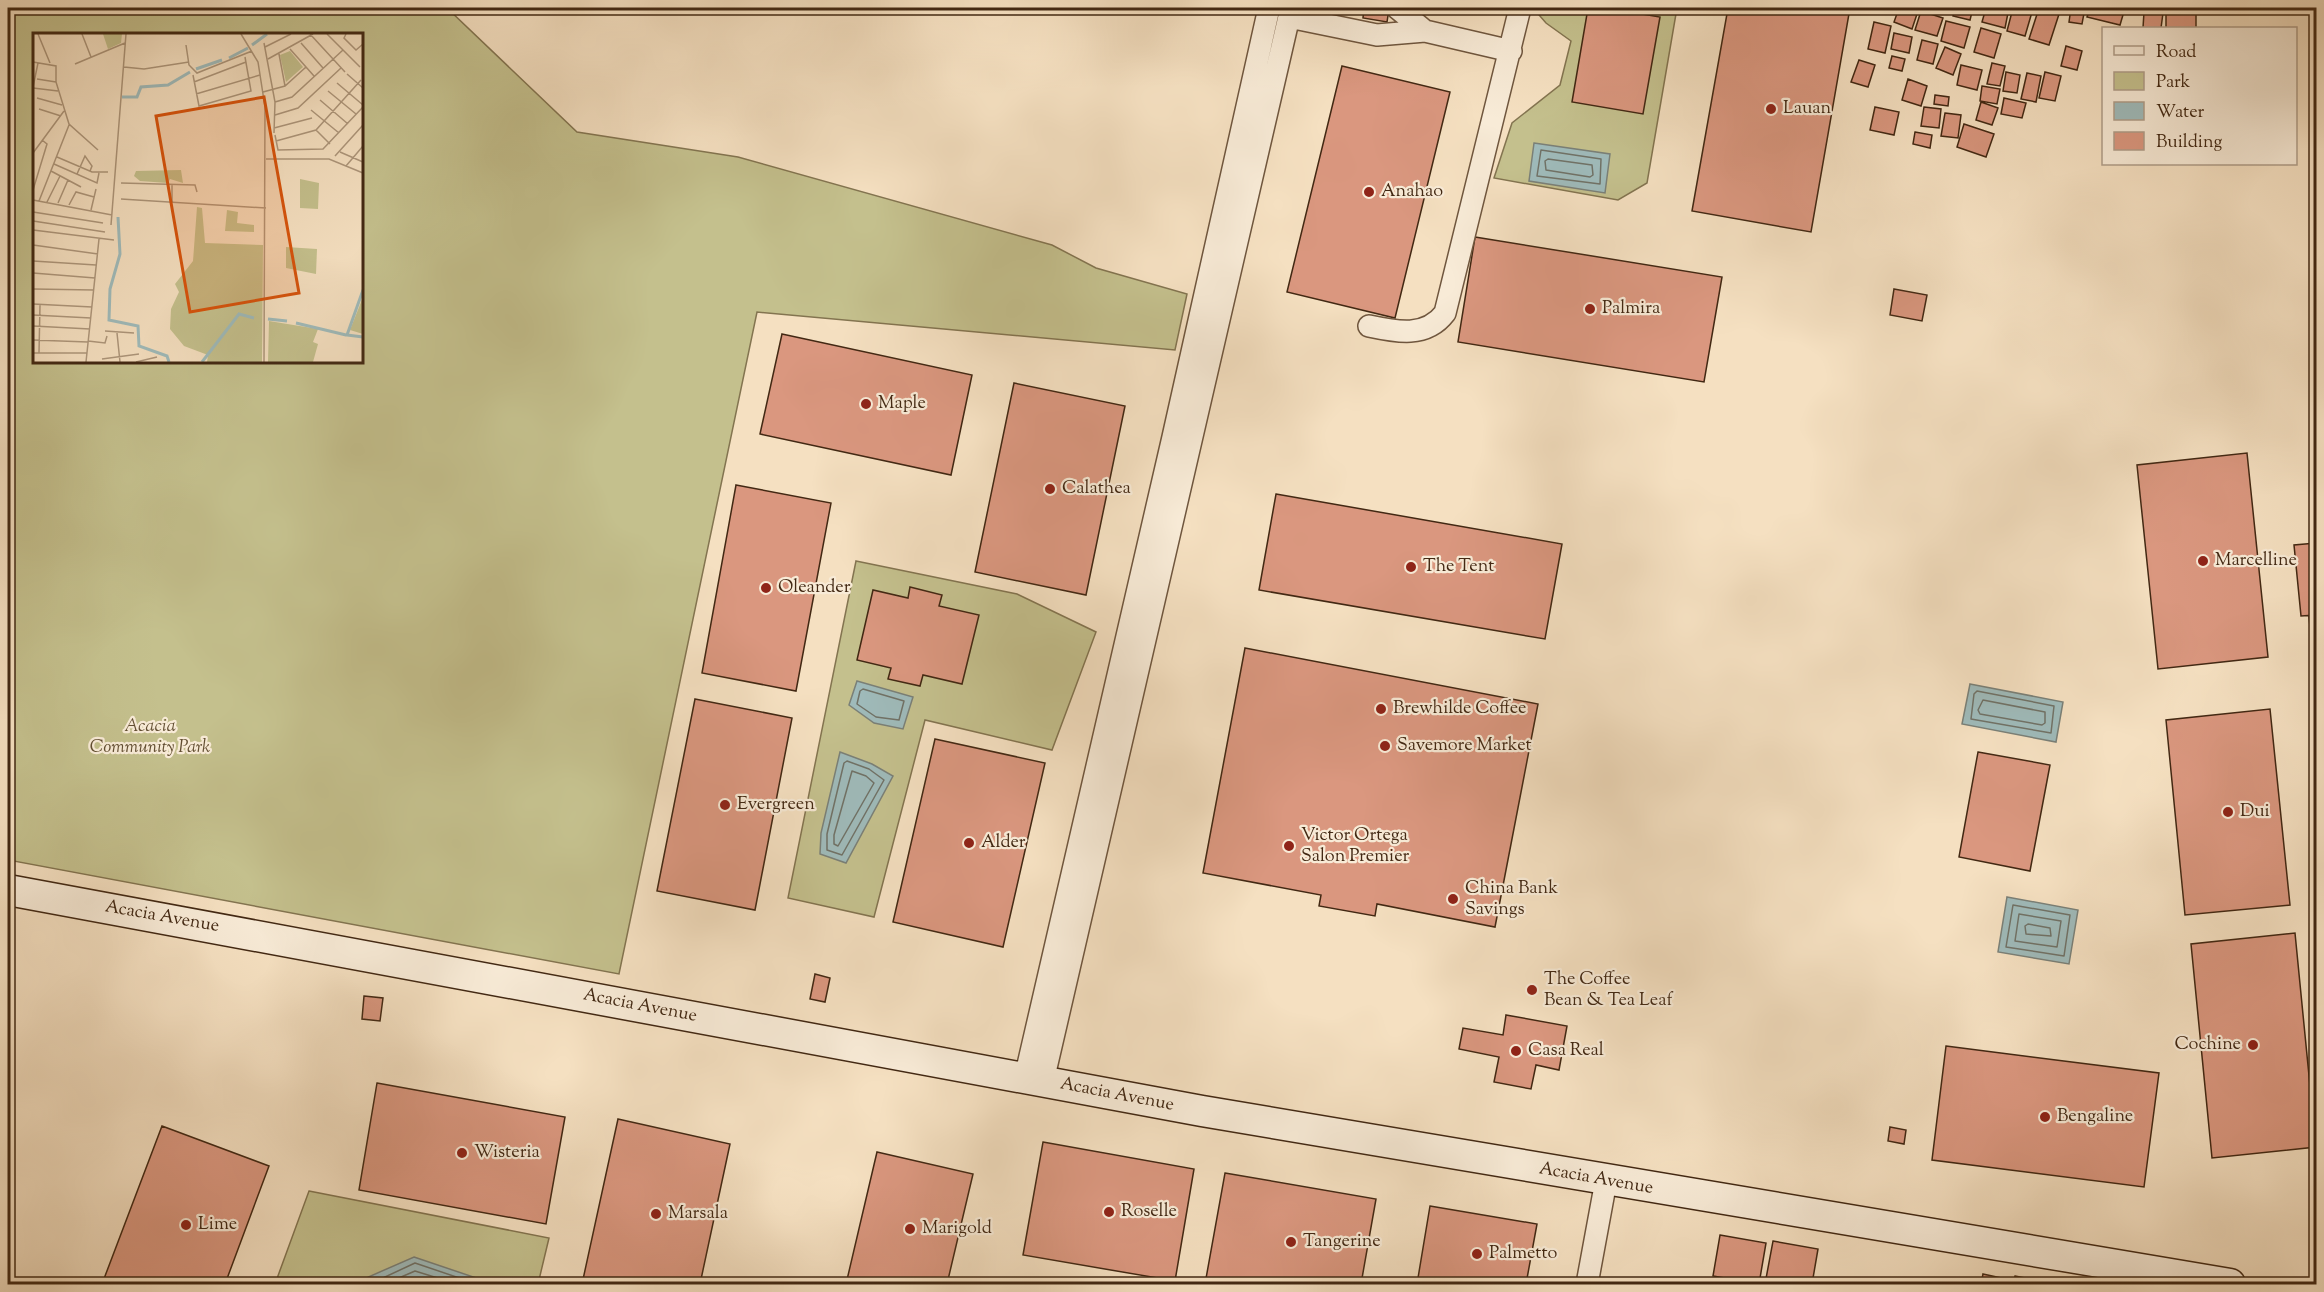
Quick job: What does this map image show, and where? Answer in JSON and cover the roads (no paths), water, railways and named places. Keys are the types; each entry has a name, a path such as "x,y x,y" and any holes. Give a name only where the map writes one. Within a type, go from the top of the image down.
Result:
{"street":[{"path":"1147,596 1269,8"},
{"path":"1397,8 1425,31"},
{"path":"1370,326 1406,332 1423,330 1438,322 1445,313 1520,8"},
{"path":"1034,1079 1147,596 1290,12 1377,35 1425,31 1511,51"},
{"name":"Acacia Avenue","path":"8,890 1034,1079 1606,1181 2230,1284"},
{"path":"1587,1284 1606,1181"}],"water":[{"path":"1534,143 1610,154 1605,193 1529,181"},
{"path":"857,681 913,697 903,729 874,723 849,705"},
{"path":"1970,684 2063,702 2056,742 1962,724"},
{"path":"840,752 872,764 893,776 846,863 820,854 821,833"},
{"path":"2007,897 2078,910 2069,964 1998,952"},
{"path":"414,1257 494,1284 363,1284 366,1278"}],"place":[{"name":"Lauan","path":"1771,109"},
{"name":"Anahao","path":"1369,192"},
{"name":"Palmira","path":"1590,309"},
{"name":"Maple","path":"866,404"},
{"name":"Calathea","path":"1050,489"},
{"name":"Marcelline","path":"2203,561"},
{"name":"The Tent","path":"1411,567"},
{"name":"Oleander","path":"766,588"},
{"name":"Brewhilde Coffee","path":"1381,709"},
{"name":"Savemore Market","path":"1385,746"},
{"name":"Evergreen","path":"725,805"},
{"name":"Dui","path":"2228,812"},
{"name":"Alder","path":"969,843"},
{"name":"Victor Ortega Salon Premier","path":"1289,846"},
{"name":"China Bank Savings","path":"1453,899"},
{"name":"The Coffee Bean & Tea Leaf","path":"1532,990"},
{"name":"Cochine","path":"2253,1045"},
{"name":"Casa Real","path":"1516,1051"},
{"name":"Bengaline","path":"2045,1117"},
{"name":"Wisteria","path":"462,1153"},
{"name":"Roselle","path":"1109,1212"},
{"name":"Marsala","path":"656,1214"},
{"name":"Lime","path":"186,1225"},
{"name":"Marigold","path":"910,1229"},
{"name":"Tangerine","path":"1291,1242"},
{"name":"Palmetto","path":"1477,1254"}],"park label":[{"name":"Acacia Community Park","path":"150,737"}]}
